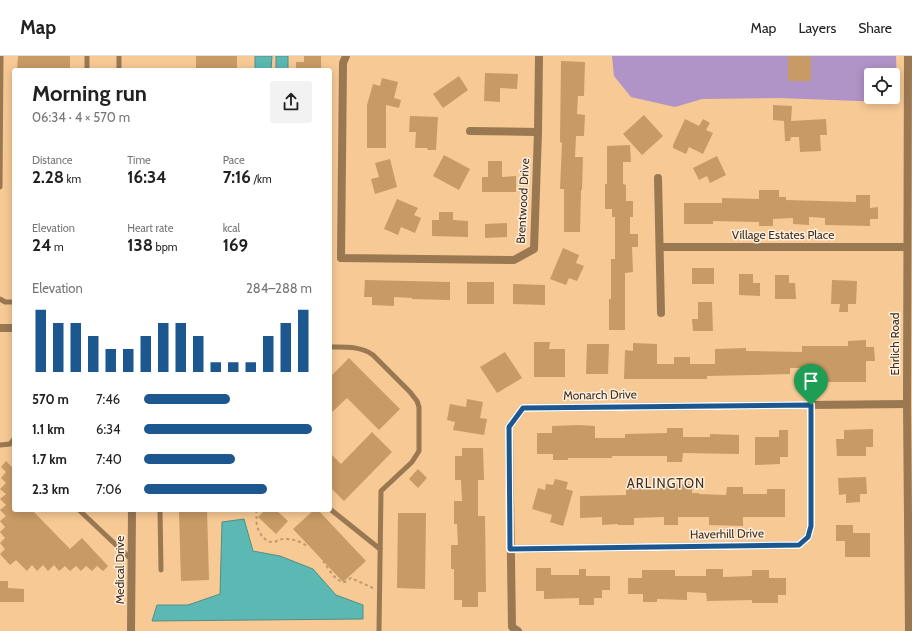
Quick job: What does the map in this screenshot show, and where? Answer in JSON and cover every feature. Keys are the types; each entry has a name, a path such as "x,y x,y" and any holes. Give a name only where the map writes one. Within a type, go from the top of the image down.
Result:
{"street":[{"name":"Brentwood Drive","path":"346,56 344,63 341,258 514,260 534,249 539,56"},
{"name":"Ehrlich Road","path":"908,56 910,108 907,247 907,404 910,444 909,631"},
{"path":"470,132 538,132"},
{"path":"658,178 661,313"},
{"name":"Village Estates Place","path":"660,247 907,247"},
{"path":"0,328 12,328"},
{"name":"Monarch Drive","path":"518,631 512,627 509,427 523,408 907,404"},
{"name":"Haverhill Drive","path":"510,549 799,545 808,537 811,526 811,405"},
{"name":"Medical Drive","path":"132,512 132,631"}],"lane":[{"path":"0,187 1,56"},
{"path":"87,56 87,68"},
{"path":"119,56 119,68"},
{"path":"0,299 5,302 12,302"},
{"path":"332,347 357,348 368,351 410,392 420,408 419,451 412,462 381,491 379,631"},
{"path":"0,445 12,446"},
{"path":"332,511 380,549"},
{"path":"81,512 132,560"},
{"path":"160,512 161,570"}],"path":[{"path":"256,512 257,526 264,538 269,541 285,538 300,542 307,546"},
{"path":"323,561 335,577 341,582 345,582 351,578 379,590"}],"shaded area":[{"path":"612,56 896,56 896,68 864,68 864,101 779,98 702,99 675,107 631,97 614,76"}],"water":[{"path":"255,56 272,56 271,68 255,68"},
{"path":"276,56 288,56 288,68 276,68"},
{"path":"244,519 253,551 280,556 313,569 336,595 363,605 363,619 152,621 157,605 188,605 220,594 222,522"}],"building":[{"path":"18,56 70,56 70,68 17,68"},
{"path":"196,56 237,56 237,68 196,68"},
{"path":"304,56 321,56 321,68 296,68 296,62 304,62"},
{"path":"788,56 811,56 811,81 788,81"},
{"path":"561,61 585,62 584,96 578,96 577,114 585,115 584,136 576,136 575,157 583,157 580,232 564,232 564,189 560,189 562,143 560,142"},
{"path":"485,73 518,74 517,89 500,88 500,102 484,101"},
{"path":"459,76 468,90 443,108 433,94"},
{"path":"382,78 398,82 394,98 401,100 399,108 386,105 386,148 367,148 367,105 373,84 380,86"},
{"path":"773,105 792,106 791,121 826,119 827,135 820,135 821,151 800,152 799,137 791,137 790,141 785,141 784,121 773,120"},
{"path":"644,115 663,136 642,155 623,134"},
{"path":"410,116 438,117 436,150 415,148 416,132 409,132"},
{"path":"685,119 699,126 703,119 710,123 706,130 713,133 703,154 689,147 686,154 673,148"},
{"path":"630,145 631,162 623,162 623,184 626,185 626,201 633,201 633,217 630,217 630,234 638,234 638,247 632,247 633,272 625,273 625,330 609,330 611,259 615,259 615,217 612,217 612,209 605,209 605,184 607,184 607,146"},
{"path":"444,155 470,169 459,190 433,176"},
{"path":"717,156 726,175 710,183 707,176 699,180 693,168"},
{"path":"390,159 397,187 375,194 371,179 379,177 375,163"},
{"path":"488,161 502,161 502,177 516,176 516,192 482,192 482,177 488,177"},
{"path":"759,190 779,190 779,197 786,197 786,200 856,202 856,195 870,195 870,208 878,207 878,219 870,219 870,226 825,225 825,218 809,217 809,225 793,224 793,218 773,219 773,226 759,226 759,222 713,221 713,224 684,224 684,203 722,203 722,198 759,199"},
{"path":"397,199 418,208 414,215 421,218 415,233 401,227 398,235 384,229"},
{"path":"439,212 453,212 453,220 468,221 468,237 432,236 432,220 439,220"},
{"path":"507,223 507,237 485,238 485,224"},
{"path":"563,248 579,255 576,263 584,266 577,281 569,278 566,285 550,279"},
{"path":"692,268 714,268 714,284 692,284"},
{"path":"739,274 753,274 753,283 760,283 760,296 739,295"},
{"path":"775,275 789,275 789,283 795,283 796,299 775,299"},
{"path":"365,280 450,282 450,300 394,297 394,306 372,305 372,297 364,297"},
{"path":"832,280 857,281 856,304 848,304 848,312 839,312 840,304 831,304"},
{"path":"467,282 494,282 494,304 467,304"},
{"path":"513,284 545,285 545,305 513,304"},
{"path":"698,302 712,302 713,331 693,331 692,319 698,319"},
{"path":"866,340 866,347 874,347 875,361 866,361 866,382 823,382 823,375 809,375 809,368 790,368 790,374 707,376 707,379 624,379 625,350 633,351 633,343 657,344 657,364 674,364 674,357 690,357 690,364 715,364 715,349 746,348 746,351 802,352 802,346 848,346 848,341"},
{"path":"534,342 550,342 549,349 565,349 565,377 534,377"},
{"path":"587,344 609,344 608,374 586,374"},
{"path":"505,352 522,378 497,393 480,367"},
{"path":"349,358 400,409 379,430 347,398 332,412 332,375"},
{"path":"467,399 483,402 480,418 487,419 484,435 453,430 455,422 447,420 450,404 466,407"},
{"path":"552,426 595,426 595,438 625,438 625,434 667,433 667,428 683,428 683,437 710,437 710,434 739,435 739,454 683,453 682,462 667,462 667,456 612,456 612,458 568,458 568,460 553,460 553,454 537,454 537,433 552,433"},
{"path":"873,429 873,447 866,447 866,456 837,456 836,439 844,439 844,430"},
{"path":"779,430 788,430 788,457 780,457 780,464 755,465 755,437 779,437"},
{"path":"372,432 392,452 344,501 332,489 332,455 341,464"},
{"path":"462,448 483,448 484,480 478,480 478,516 485,516 486,592 478,592 478,607 462,607 462,600 454,600 454,569 451,569 451,545 458,545 457,524 454,524 454,501 462,501 461,480 455,480 455,456 462,456"},
{"path":"6,461 12,467 12,512 34,512 70,549 82,538 108,566 103,571 97,566 92,571 86,566 81,571 76,566 70,571 65,566 59,571 54,565 48,571 43,565 37,571 32,565 27,571 16,560 10,565 0,554 5,549 0,543 5,538 0,532 5,527 0,521 6,516 0,510 6,505 0,499 6,494 0,489 6,483 1,478 6,472 1,467"},
{"path":"418,469 427,478 418,488 409,479"},
{"path":"866,477 867,494 860,494 860,502 846,503 846,494 839,495 838,478"},
{"path":"555,479 568,482 566,489 573,491 563,526 550,522 552,515 532,509 538,488 545,490 546,484 553,485"},
{"path":"692,484 692,493 699,494 726,495 727,487 743,487 743,494 767,494 767,489 785,489 785,517 743,517 743,526 709,525 709,517 678,517 678,525 664,525 664,517 634,518 634,525 602,525 602,517 580,518 580,496 626,495 626,488 663,488 663,485"},
{"path":"179,512 207,512 209,580 181,581"},
{"path":"263,512 278,512 288,521 276,534 258,517"},
{"path":"312,512 320,512 366,561 343,582 293,529"},
{"path":"398,513 426,513 425,589 397,588"},
{"path":"836,525 853,525 853,533 870,533 870,557 845,557 845,541 836,541"},
{"path":"536,568 551,568 551,575 579,575 579,569 586,569 586,576 610,576 610,590 602,590 602,598 594,598 594,605 579,605 579,598 544,599 544,591 536,591"},
{"path":"706,569 723,569 723,577 752,576 752,570 769,570 769,578 786,578 786,595 778,595 778,603 752,603 752,600 707,601 706,593 687,592 687,600 657,599 657,602 643,602 643,594 628,594 628,578 642,578 642,570 675,570 675,576 706,576"},
{"path":"0,581 8,581 8,588 24,589 24,602 0,602"}],"district":[{"name":"ARLINGTON","path":"666,483"}],"route":[{"path":"811,405 811,526 808,537 799,545 510,549 509,427 523,408 811,405"}]}
